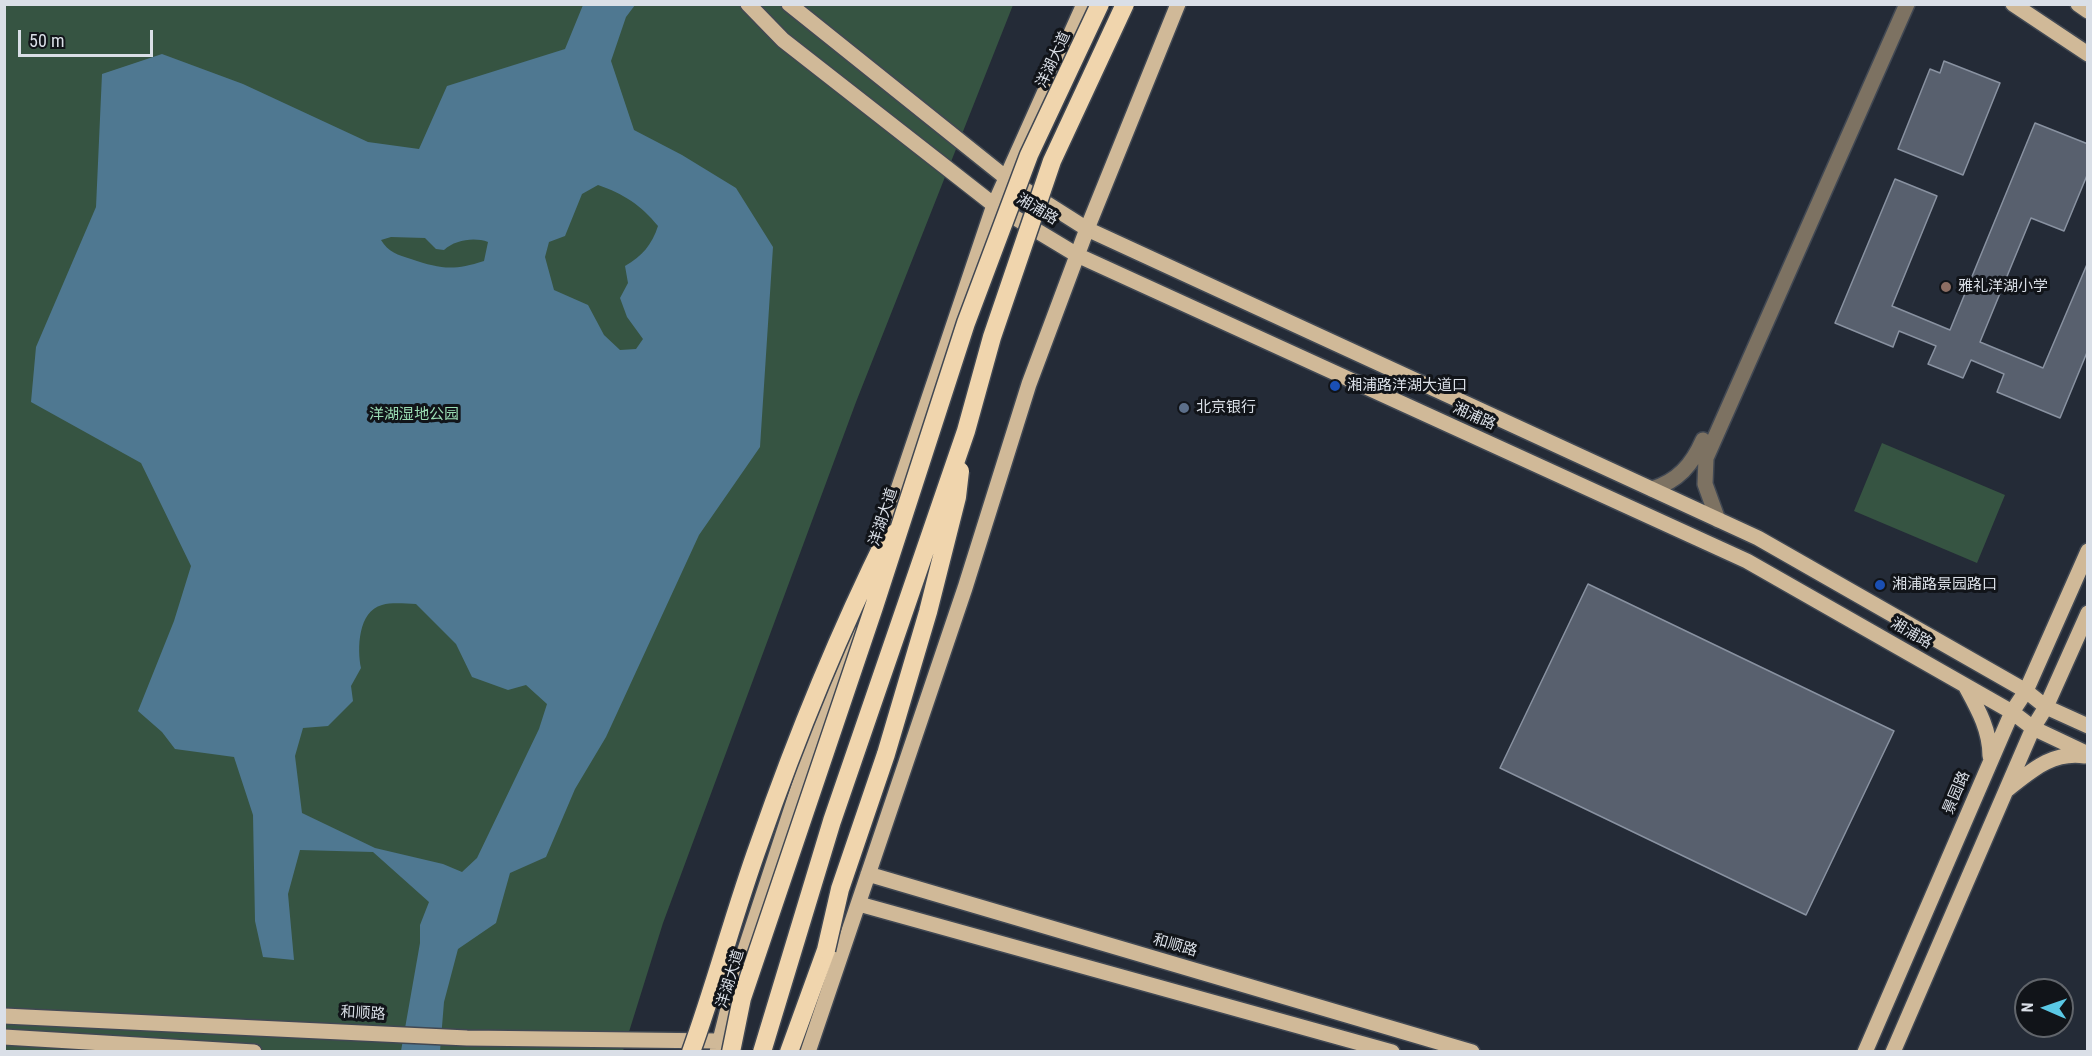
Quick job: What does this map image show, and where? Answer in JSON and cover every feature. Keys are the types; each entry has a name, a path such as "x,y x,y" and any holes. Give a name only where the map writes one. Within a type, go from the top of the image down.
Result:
{"highway":[{"name":"洋湖大道","path":"722,1048 742,998 874,607 966,323 1029,155 1100,4"},
{"path":"762,1052 832,821 966,431 992,337 1052,160 1125,4"},
{"path":"691,1052 759,844 797,740 837,641 920,462 939,404"},
{"path":"789,1052 826,950 840,889 886,754 928,612 957,497 966,431"}],"main road":[{"name":"湘浦路","path":"748,4 783,40 994,205 1077,255 1747,561 2012,712 2033,728 2088,755"},
{"name":"湘浦路","path":"789,4 1005,177 1087,229 1758,538 2026,691 2046,707 2088,726"},
{"path":"722,1048 736,977 795,794 994,205 1084,4"},
{"path":"808,1052 964,588 1029,384 1087,229 1178,4"},
{"path":"2013,4 2088,54"},
{"path":"2078,4 2088,11"},
{"name":"景园路","path":"1865,1052 2012,712 2026,691 2088,551"},
{"path":"1893,1052 2033,728 2046,707 2088,613"},
{"path":"1965,685 1980,711 1990,741 1990,762"},
{"path":"2006,791 2037,766 2059,756 2088,755"},
{"name":"和顺路","path":"868,874 1472,1052"},
{"path":"859,904 1392,1052"},
{"name":"和顺路","path":"4,1016 722,1048"},
{"path":"4,1036 254,1052"}],"street":[{"path":"1652,489 1677,478 1697,455 1897,4"},
{"path":"1718,520 1705,484 1706,458 1906,4"}],"green space":[{"name":"洋湖湿地公园","path":"5,5 1013,5 856,402 663,923 623,1051 5,1052"},
{"path":"1882,443 2005,495 1977,563 1854,511"}],"water":[{"path":"583,5 635,5 626,17 611,61 634,130 682,155 736,188 773,247 760,447 699,535 606,737 575,789 546,857 510,873 496,923 458,949 444,1002 440,1051 401,1051 420,943 420,925 429,902 373,852 300,850 288,894 294,960 263,957 255,921 253,815 234,757 175,749 162,732 138,711 174,621 191,566 141,463 31,402 36,347 96,207 102,74 162,54 243,84 368,142 419,149 447,86 565,49","holes":["598,185 607,188 638,206 658,226 646,249 625,266 628,283 620,298 627,317 643,339 636,349 620,350 604,335 588,305 554,290 545,257 549,242 565,236 582,194","391,237 425,238 436,249 444,250 465,240 488,242 484,261 447,268 394,252 381,240","395,603 416,604 456,644 472,677 508,690 526,685 547,704 539,729 477,858 462,872 443,864 375,848 302,813 295,756 303,728 328,726 353,701 351,686 361,668 359,651 364,623 374,609"]}],"building":[{"path":"1944,61 2000,83 1963,175 1898,149 1930,69 1940,73"},
{"path":"2035,123 2088,144 2088,173 2064,231 2031,218 1980,342 2043,368 2088,262 2088,350 2060,418 1997,392 2004,374 1971,360 1963,378 1928,364 1936,346 1899,331 1893,347 1835,323 1895,179 1937,196 1892,306 1950,330"},
{"path":"1588,584 1894,731 1806,915 1500,768"}],"place":[{"name":"雅礼洋湖小学","path":"1946,287"},
{"name":"湘浦路洋湖大道口","path":"1335,386"},
{"name":"北京银行","path":"1184,408"},
{"name":"湘浦路景园路口","path":"1880,585"}]}
